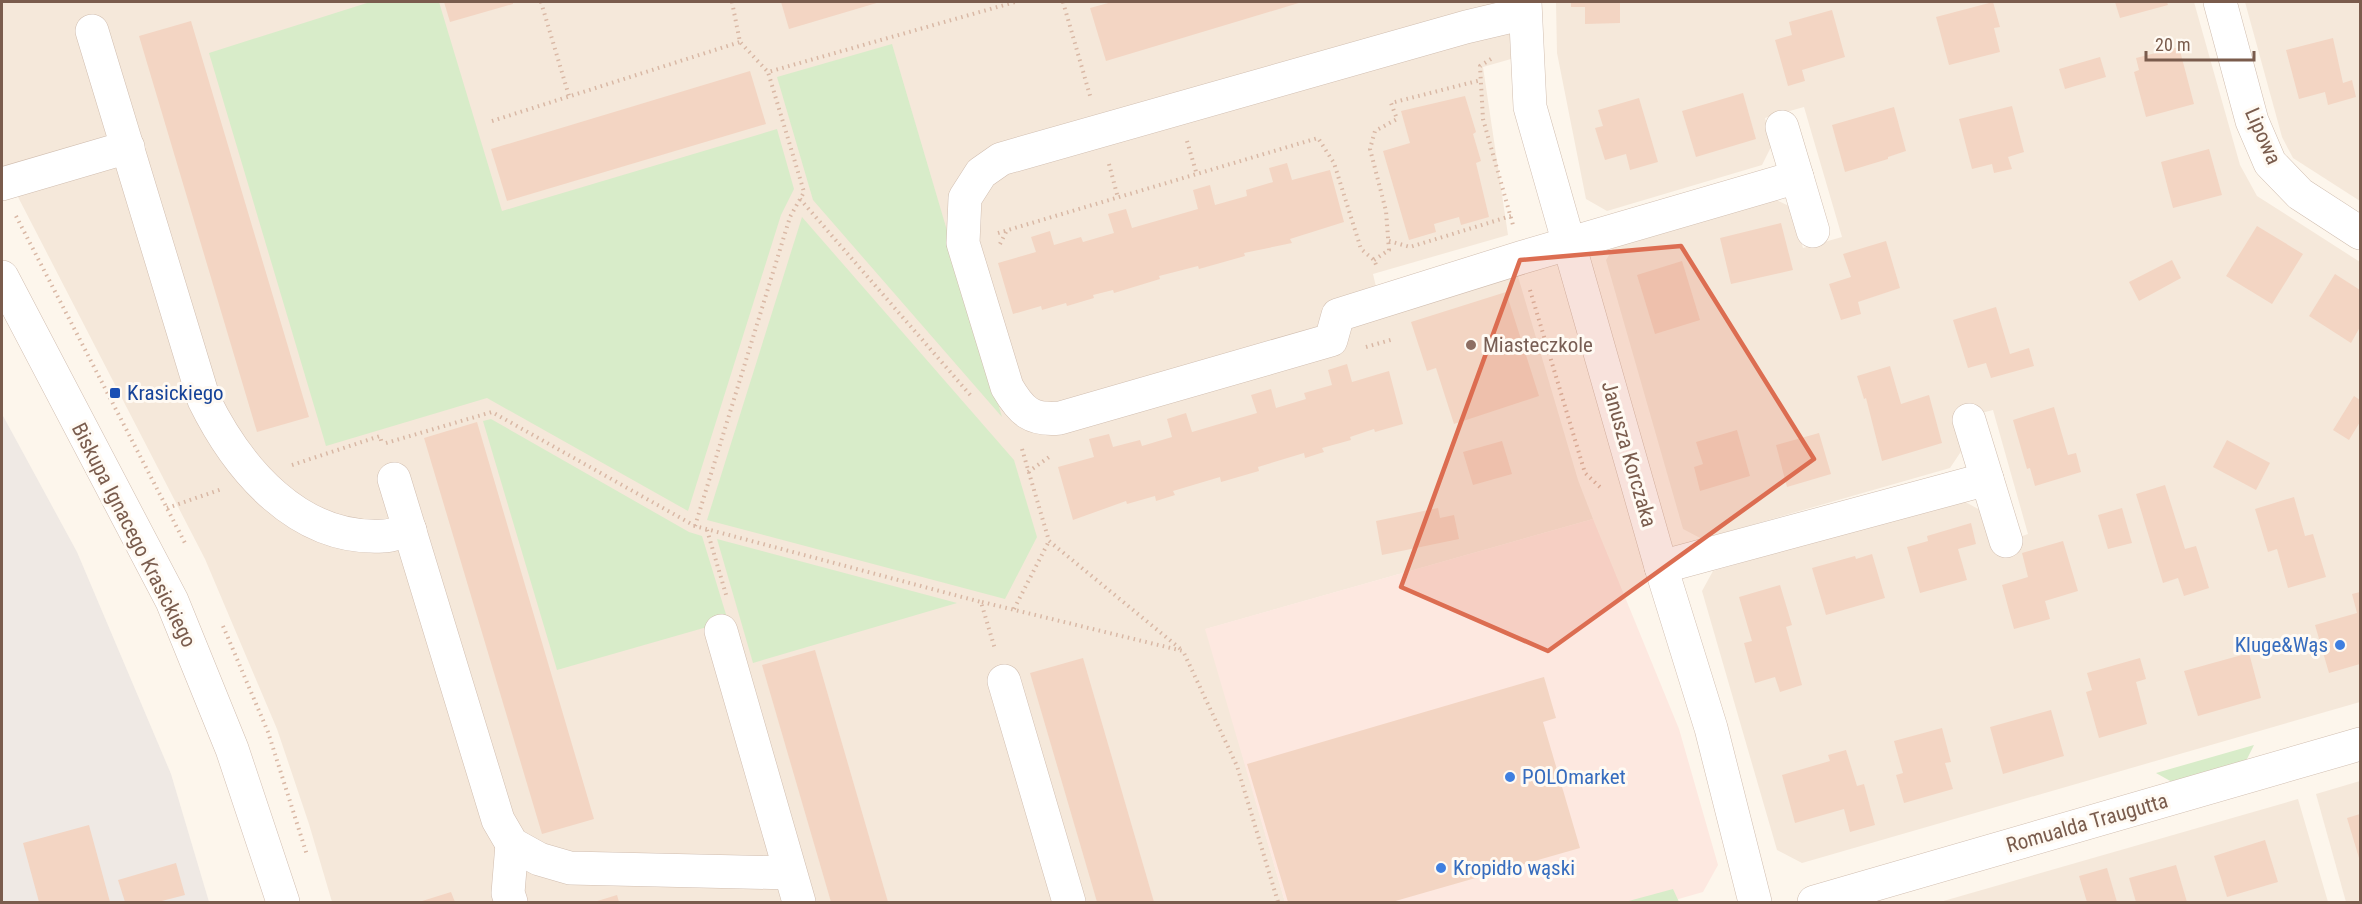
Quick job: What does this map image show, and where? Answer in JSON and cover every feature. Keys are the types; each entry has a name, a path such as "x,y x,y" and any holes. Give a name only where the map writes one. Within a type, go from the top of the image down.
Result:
{"street":[{"name":"Lipowa","path":"2220,2 2252,121 2270,163 2300,194 2361,233"},
{"path":"1515,11 1001,159 981,173 965,198 963,243 1007,387 1018,407 1042,420 1060,418 1331,340 1338,315 1568,243 1797,177"},
{"name":"Janusza Korczaka","path":"1515,11 1530,107 1661,567 1711,728 1755,903"},
{"path":"92,30 204,400 221,434 274,497 309,521 344,534 384,536 410,530"},
{"path":"1782,127 1813,231"},
{"path":"2,184 128,147"},
{"name":"Biskupa Ignacego Krasickiego","path":"2,278 172,601 232,749 283,903"},
{"path":"1969,420 2006,541"},
{"path":"394,478 498,820 512,844 539,859 570,868 795,888 721,631"},
{"path":"1661,567 1987,479"},
{"path":"1004,681 1069,903"},
{"name":"Romualda Traugutta","path":"1814,903 2361,744"},
{"path":"511,903 508,893 512,844"}],"path":[{"path":"541,2 569,96"},
{"path":"695,526 790,217 804,192 768,72 740,42 732,2"},
{"path":"768,72 1015,2"},
{"path":"1515,11 1496,56 1480,66 1484,118 1523,257"},
{"path":"492,121 740,42"},
{"path":"1374,260 1389,250 1389,241 1386,211 1370,149 1375,131 1397,119 1391,103 1481,80"},
{"path":"963,243 1318,138 1334,163 1361,249 1374,260 1387,298"},
{"path":"800,199 977,403"},
{"path":"1389,241 1410,247 1511,216"},
{"path":"1018,407 1012,419 1049,541 1183,651 1237,766 1278,903"},
{"path":"394,478 382,444 492,412 695,526 981,602 1183,651"},
{"path":"1016,447 1024,456"},
{"path":"706,529 735,626 721,631"},
{"path":"1014,609 1049,541"},
{"path":"981,602 1004,681"}],"highlighted area":[{"path":"1681,246 1814,459 1548,651 1401,587 1520,260"}],"shaded area":[{"path":"2,2 1510,2 1511,59 1483,67 1508,235 1373,274 1382,312 1517,273 1578,480 1593,519 1206,629 1285,902 332,902 277,729 205,559 2,166"},
{"path":"1556,2 2194,2 2240,165 2257,196 2360,262 2360,702 1802,863 1777,850 1702,591 1713,571 1960,499 1980,510 1991,547 2028,534 1993,410 1954,420 1962,450 1950,468 1702,539 1683,529 1606,260 1617,242 1770,197 1791,207 1803,248 1842,237 1804,107 1765,118 1772,145 1762,165 1607,211 1586,199 1557,53"},
{"path":"2245,2 2360,2 2360,201 2293,158 2282,137"},
{"path":"2,414 77,552 171,774 209,902 2,902"},
{"path":"1593,519 1679,729 1718,865 1703,892 1668,902 1285,902 1205,629"},
{"path":"2360,781 2360,902 2346,902 2316,794"},
{"path":"2298,799 2328,902 1940,902"}],"green space":[{"path":"370,2 439,2 502,211 777,129 794,189 781,215 688,511 487,398 326,446 209,53"},
{"path":"892,44 1002,417 813,200 777,77"},
{"path":"802,217 1014,460 1037,537 1005,599 707,520"},
{"path":"491,419 689,532 702,536 728,621 557,670 483,421"},
{"path":"717,539 957,603 753,663"},
{"path":"2254,745 2246,761 2172,782 2156,773"},
{"path":"1673,889 1679,902 1625,902"}],"building":[{"path":"444,2 513,2 513,4 450,22"},
{"path":"781,2 880,2 789,29"},
{"path":"1112,2 1302,2 1106,61 1090,8"},
{"path":"1571,2 1620,2 1620,23 1585,24 1585,7 1571,7"},
{"path":"1993,2 2000,27 1994,28 2000,52 1949,65 1936,17"},
{"path":"2115,2 2167,2 2168,5 2120,18"},
{"path":"1832,10 1845,57 1802,70 1805,81 1788,86 1775,40 1792,35 1789,22"},
{"path":"191,21 309,417 257,432 139,36"},
{"path":"2333,38 2343,83 2352,80 2356,97 2328,105 2325,92 2299,99 2286,50"},
{"path":"2179,47 2194,104 2146,117 2134,72 2139,70 2136,58"},
{"path":"2100,57 2106,77 2065,89 2059,69"},
{"path":"750,71 766,124 507,201 491,149"},
{"path":"1743,93 1756,139 1696,157 1682,111"},
{"path":"1465,96 1476,132 1473,134 1481,161 1476,163 1489,217 1461,225 1459,217 1434,224 1436,232 1409,240 1383,151 1410,143 1401,111"},
{"path":"1639,98 1658,162 1630,170 1626,154 1605,160 1595,128 1603,126 1598,110"},
{"path":"2012,106 2024,152 2008,157 2012,169 1994,173 1992,164 1972,169 1959,119"},
{"path":"1894,107 1906,151 1845,172 1832,125"},
{"path":"2209,149 2222,195 2173,208 2161,162"},
{"path":"1287,163 1292,180 1330,170 1344,222 1290,239 1292,243 1244,253 1245,256 1199,269 1198,266 1159,276 1160,279 1114,293 1113,290 1093,295 1094,298 1067,306 1066,303 1042,310 1041,306 1013,314 998,263 1036,252 1031,237 1050,231 1054,245 1081,237 1083,242 1114,233 1108,214 1126,209 1132,228 1198,209 1193,190 1210,185 1215,205 1247,196 1246,190 1273,182 1269,168"},
{"path":"1781,223 1793,270 1731,284 1720,238"},
{"path":"2257,226 2303,254 2272,304 2226,276"},
{"path":"1886,241 1900,288 1858,302 1861,314 1841,320 1829,284 1851,277 1843,254"},
{"path":"2172,260 2181,278 2139,301 2129,282"},
{"path":"1682,261 1700,320 1655,334 1637,275"},
{"path":"2335,274 2360,290 2360,327 2351,343 2309,316"},
{"name":"Miasteczkole","path":"1506,292 1539,396 1454,424 1436,368 1427,371 1411,322"},
{"path":"1996,307 2010,354 2029,348 2034,366 1991,378 1986,363 1968,368 1953,320"},
{"path":"1347,364 1352,382 1389,371 1403,424 1375,432 1374,429 1350,437 1351,440 1322,448 1324,452 1305,458 1304,453 1258,467 1259,471 1221,482 1220,477 1173,491 1175,495 1156,501 1155,496 1127,504 1126,501 1073,520 1058,467 1094,457 1089,439 1109,434 1113,447 1140,440 1142,446 1172,437 1167,419 1186,413 1192,432 1257,413 1251,395 1271,389 1276,408 1306,399 1304,393 1332,385 1328,370"},
{"path":"1890,366 1901,404 1929,395 1942,443 1882,461 1866,398 1864,399 1857,376"},
{"path":"2354,396 2360,400 2360,422 2349,440 2333,430"},
{"path":"2054,407 2068,455 2076,453 2081,472 2035,486 2030,468 2027,469 2013,420"},
{"path":"477,422 594,819 542,834 424,438"},
{"path":"1737,430 1750,476 1700,491 1694,467 1703,464 1696,442"},
{"path":"1819,433 1831,474 1787,487 1776,445"},
{"path":"2227,440 2270,463 2256,490 2213,467"},
{"path":"1502,441 1512,474 1473,485 1463,452"},
{"path":"2165,485 2185,549 2196,546 2209,588 2184,596 2178,578 2163,583 2136,494"},
{"path":"2294,497 2305,536 2313,534 2326,577 2288,588 2277,549 2268,552 2255,509"},
{"path":"1438,508 1440,518 1454,515 1459,539 1382,555 1376,521"},
{"path":"2122,508 2132,543 2108,549 2098,515"},
{"path":"1971,523 1976,544 1958,549 1967,580 1920,593 1907,547 1928,541 1927,536"},
{"path":"2063,541 2078,591 2045,601 2050,619 2014,629 2002,585 2028,577 2022,553"},
{"path":"1872,554 1885,598 1826,615 1812,568 1855,556 1856,559"},
{"path":"1780,585 1792,625 1786,627 1802,685 1780,692 1775,677 1755,683 1744,643 1752,641 1739,597"},
{"name":"Kluge&Wąs","path":"2360,592 2360,664 2329,673 2315,625 2357,613 2352,594"},
{"path":"815,650 888,902 831,902 762,665"},
{"path":"2249,653 2261,698 2198,716 2184,671"},
{"path":"1083,658 1154,902 1097,902 1030,673"},
{"path":"2140,658 2146,679 2136,682 2147,724 2099,738 2086,692 2092,690 2087,673"},
{"path":"1544,677 1556,718 1543,722 1580,848 1392,902 1288,902 1247,764"},
{"path":"2051,710 2064,756 2003,774 1990,727"},
{"path":"1942,728 1951,762 1945,763 1953,789 1904,803 1896,775 1903,773 1894,741"},
{"path":"1846,750 1857,786 1864,784 1875,825 1850,832 1844,809 1795,823 1782,775 1830,761 1828,755"},
{"path":"2360,814 2360,858 2359,858 2347,818"},
{"path":"89,825 110,902 39,902 23,843"},
{"path":"2265,840 2278,882 2227,897 2214,856"},
{"path":"176,863 185,895 158,902 125,902 118,880"},
{"path":"2176,865 2187,902 2136,902 2129,878"},
{"path":"2107,868 2117,902 2087,902 2079,876"},
{"path":"451,892 455,902 419,902"},
{"path":"617,895 619,902 594,902"}],"place":[{"name":"Miasteczkole","path":"1471,345"},
{"name":"Krasickiego","path":"115,393"},
{"name":"Kluge&Wąs","path":"2340,645"},
{"name":"POLOmarket","path":"1510,777"},
{"name":"Kropidło wąski","path":"1441,868"}]}
